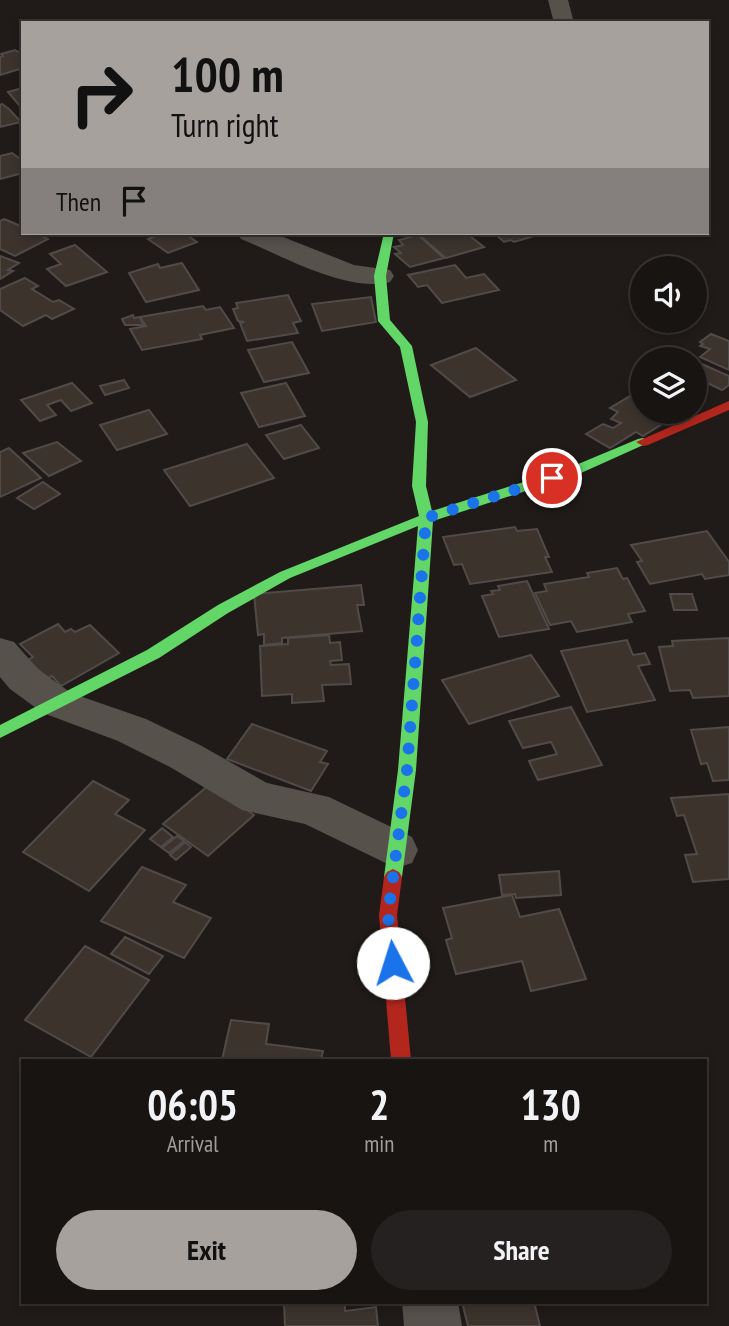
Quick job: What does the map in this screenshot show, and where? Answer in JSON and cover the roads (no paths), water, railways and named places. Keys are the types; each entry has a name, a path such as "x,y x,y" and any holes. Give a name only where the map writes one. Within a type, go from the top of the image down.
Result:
{"street":[{"path":"558,0 563,21"},
{"path":"255,235 349,274 380,276"},
{"path":"389,235 380,276 384,321 406,346 422,422 419,486 426,518 407,770 388,915 401,1059"},
{"path":"0,732 153,654 223,609 285,575 426,518 576,470 729,405"},
{"path":"0,652 24,679 57,703 132,730 185,756 257,798 314,809 396,850"},
{"path":"430,1304 433,1326"}]}
